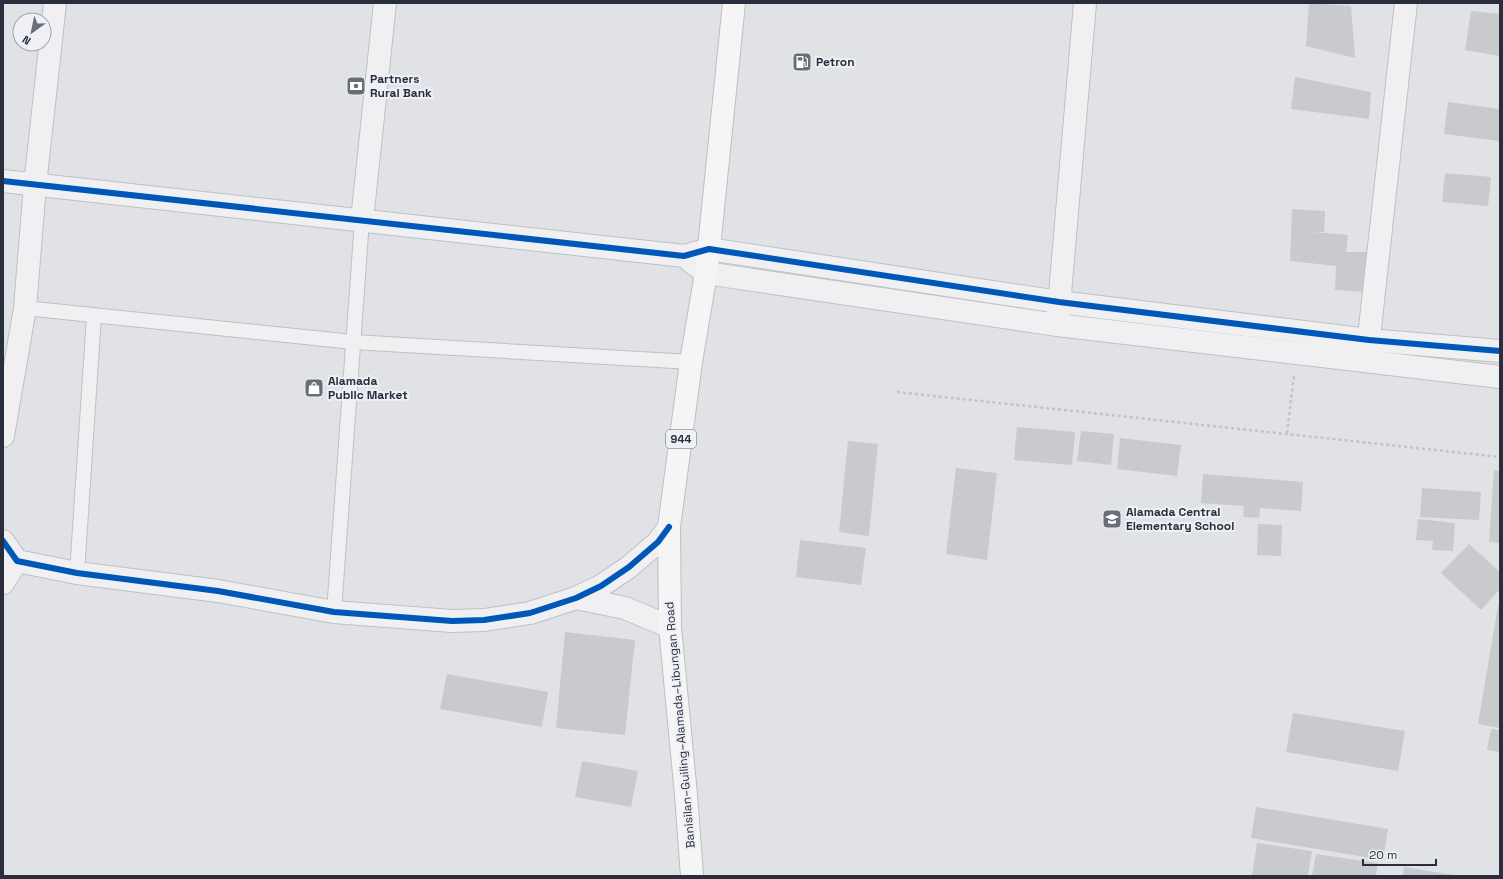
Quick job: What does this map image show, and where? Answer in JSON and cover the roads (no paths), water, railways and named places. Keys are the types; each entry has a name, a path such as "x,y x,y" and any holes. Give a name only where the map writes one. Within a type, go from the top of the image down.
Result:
{"main road":[{"name":"Banisilan–Guiling–Alamada–Libungan Road","path":"692,876 670,627 670,527 691,362 709,249 734,3"}],"street":[{"path":"3,436 25,308 35,185 55,3"},
{"path":"362,220 385,3"},
{"path":"1057,325 1085,3"},
{"path":"1367,362 1406,3"},
{"path":"3,181 684,256 709,249 1059,302 1369,340 1500,351"},
{"path":"684,256 706,273 1057,325 1500,377"},
{"path":"1277,329 1286,352"},
{"path":"3,542 17,561 77,573 218,591 334,612 452,621 484,620 530,612 576,598 601,586 628,567 658,542 670,527"},
{"path":"3,583 17,561"},
{"path":"576,598 625,608 670,627"}],"lane":[{"path":"334,612 362,220"},
{"path":"25,308 354,342 691,362"},
{"path":"77,573 94,316"}],"place":[{"name":"Petron","path":"802,62"},
{"name":"Partners Rural Bank","path":"356,86"},
{"name":"Alamada Public Market","path":"314,388"},
{"name":"Alamada Central Elementary School","path":"1112,519"}]}
